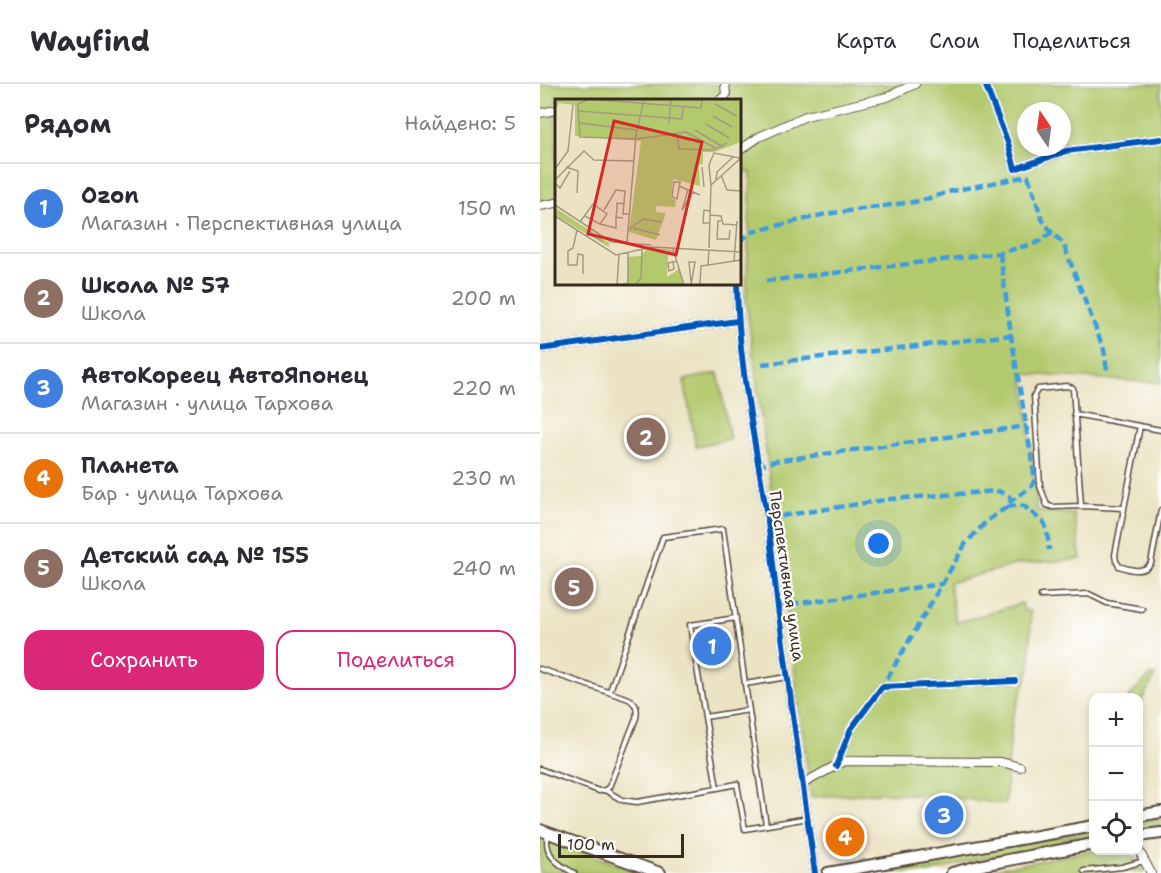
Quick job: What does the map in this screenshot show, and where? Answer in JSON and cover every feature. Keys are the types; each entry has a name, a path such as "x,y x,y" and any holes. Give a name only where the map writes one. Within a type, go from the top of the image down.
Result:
{"main road":[{"path":"1143,815 1161,812"},
{"path":"833,873 1089,827"},
{"path":"544,831 660,873"},
{"path":"1143,835 1161,832"},
{"path":"952,873 1089,845"},
{"path":"866,868 881,869 884,873"}],"street":[{"path":"721,99 726,95 725,84"},
{"path":"741,149 759,136 806,116 887,97 915,84"},
{"path":"985,84 1008,143 1015,169 1066,151 1161,139"},
{"path":"540,113 555,110"},
{"path":"540,206 555,203"},
{"name":"Перспективная улица","path":"736,285 737,321 757,466 768,518 815,873"},
{"path":"540,349 737,321"},
{"path":"836,766 850,729 882,687 1015,681"},
{"path":"804,783 844,761 1001,762 1020,767"},
{"path":"1141,855 1151,873"}],"lane":[{"path":"1081,506 1073,388 1070,386 1038,389 1034,395 1043,500 1052,507 1124,508"},
{"path":"1074,414 1161,430"},
{"path":"1140,426 1116,561 1119,566 1143,570 1148,568 1151,563 1161,510"},
{"path":"610,691 663,537 723,529 766,825"},
{"path":"1041,596 1089,594 1107,603 1142,609"},
{"path":"717,788 690,625 736,618"},
{"path":"540,669 610,691 635,704 638,710 636,718 609,787 605,790"},
{"path":"745,684 788,677"},
{"path":"705,717 749,710"},
{"path":"540,769 599,790 605,790 622,800 637,802 737,784 745,829 809,818"},
{"path":"544,831 548,852 574,873"},
{"path":"1084,871 1122,867 1144,860"}],"green space":[{"path":"540,84 1161,84 1161,383 1024,374 1037,511 1074,514 1081,559 1018,564 949,583 956,623 1022,603 1024,611 1031,611 1030,668 1012,719 1005,804 929,795 878,793 811,797 746,299 751,172 741,173 741,99 555,99 555,201 540,203"},
{"path":"718,373 730,439 696,446 684,380"},
{"path":"1151,675 1155,676 1143,698 1143,693 1132,693"},
{"path":"1161,818 1161,827 1144,830 1143,822"},
{"path":"1089,832 1089,839 969,861 929,873 888,872 891,866"},
{"path":"540,836 641,873 540,873"},
{"path":"1089,851 1089,855 1133,855 1143,872 975,873"}],"marked path":[{"path":"741,240 752,232 826,214 920,201 952,191 1028,176 1042,219 1063,243 1104,350 1107,370"},
{"path":"766,281 1000,253 1036,243 1052,233"},
{"path":"1000,253 1035,479 1032,486 1011,501"},
{"path":"762,364 1011,335"},
{"path":"757,466 775,461 1027,426"},
{"path":"768,518 891,499 998,491 1009,496 1011,501 1007,507 987,521 966,543 882,687"},
{"path":"1007,507 1024,506 1044,523 1049,550"},
{"path":"777,606 942,584"}],"cycle path":[{"path":"985,84 1008,143 1015,169 1066,151 1161,139"},
{"path":"737,285 740,342 769,528 815,873"},
{"path":"540,349 737,321"},
{"path":"836,766 851,729 882,687 1015,681"}],"place":[{"name":"Школа № 57","path":"646,437"},
{"name":"Детский сад № 155","path":"574,587"},
{"name":"Ozon","path":"712,646"},
{"name":"АвтоКореец АвтоЯпонец","path":"944,815"},
{"name":"Планета","path":"845,837"}]}
